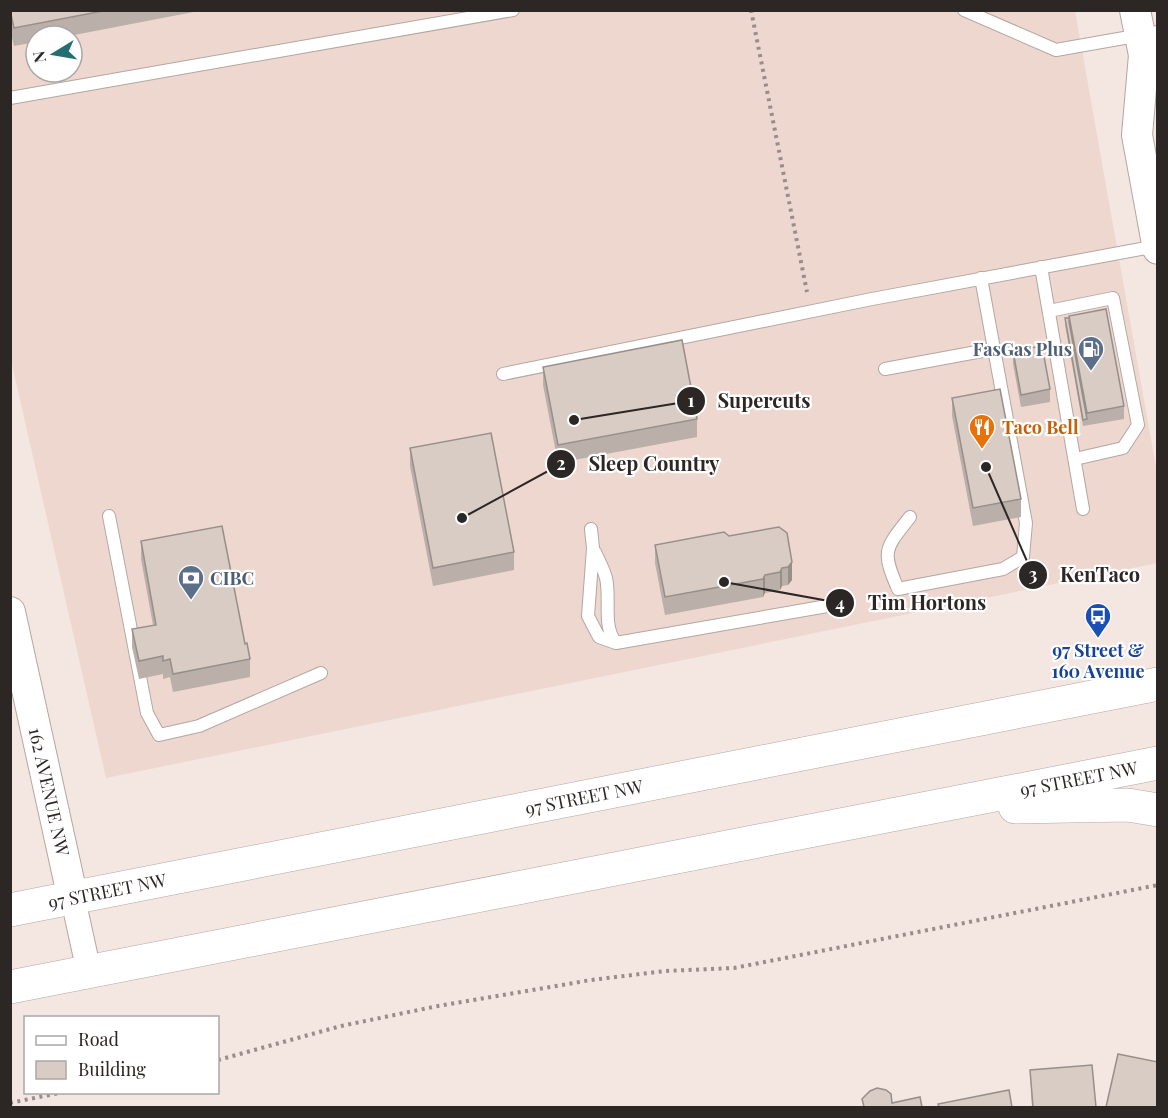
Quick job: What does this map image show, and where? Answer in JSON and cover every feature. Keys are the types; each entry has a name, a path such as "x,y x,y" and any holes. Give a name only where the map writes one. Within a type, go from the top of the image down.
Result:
{"main road":[{"name":"97 STREET NW","path":"10,910 1158,684"},
{"name":"97 STREET NW","path":"10,987 1158,763"},
{"path":"923,810 1128,805 1158,810"}],"street":[{"path":"1144,33 1158,85"},
{"path":"1144,33 1137,135 1157,248"},
{"name":"162 AVENUE NW","path":"10,612 89,972"}],"lane":[{"path":"10,98 513,10"},
{"path":"964,10 1056,50 1144,33"},
{"path":"503,374 981,278 1157,248"},
{"path":"1041,267 1083,509"},
{"path":"910,517 890,543 887,564 898,589 1003,569 1023,557 1026,523 981,278"},
{"path":"1049,311 1113,298 1138,425 1123,448 1075,459"},
{"path":"885,369 993,349"},
{"path":"110,516 147,713 159,735 198,726 321,673"},
{"path":"591,529 593,548 588,616 599,637 616,643 834,605"},
{"path":"593,548 606,579 609,621 612,638 616,643"}],"path":[{"path":"751,10 811,312"},
{"path":"219,1060 341,1026 438,1006 591,980 665,971 734,968 1158,885"},
{"path":"10,1102 53,1094"}],"shaded area":[{"path":"10,11 1075,11 1157,473 1157,563 106,778 11,360"}],"building":[{"path":"10,10 108,10 24,24 24,26 14,28"},
{"name":"FasGas Plus","path":"1106,309 1124,406 1087,413 1069,316"},
{"path":"1065,318 1069,318 1087,419 1083,420"},
{"path":"682,340 697,419 558,445 543,367"},
{"path":"1042,346 1050,389 1021,395 1013,351"},
{"path":"1000,389 1021,499 973,508 952,398"},
{"path":"491,433 514,552 433,568 410,448"},
{"name":"CIBC","path":"222,526 245,644 247,643 250,659 173,674 170,659 163,661 163,656 139,661 132,629 156,625 141,541"},
{"path":"779,527 787,533 792,562 780,572 765,575 763,579 665,597 655,545 724,532 729,536"},
{"path":"1118,1054 1158,1062 1158,1107 1106,1107"},
{"path":"1092,1065 1096,1107 1033,1107 1030,1070"},
{"path":"877,1088 891,1094 892,1103 920,1097 922,1107 864,1107 862,1099"},
{"path":"1009,1090 1012,1107 939,1107 938,1104"}],"place":[{"name":"FasGas Plus","path":"1091,372"},
{"name":"Supercuts","path":"574,420"},
{"name":"Taco Bell","path":"982,450"},
{"name":"KenTaco","path":"986,467"},
{"name":"Sleep Country","path":"462,518"},
{"name":"Tim Hortons","path":"724,582"},
{"name":"CIBC","path":"191,601"},
{"name":"97 Street & 160 Avenue","path":"1098,639"}]}
